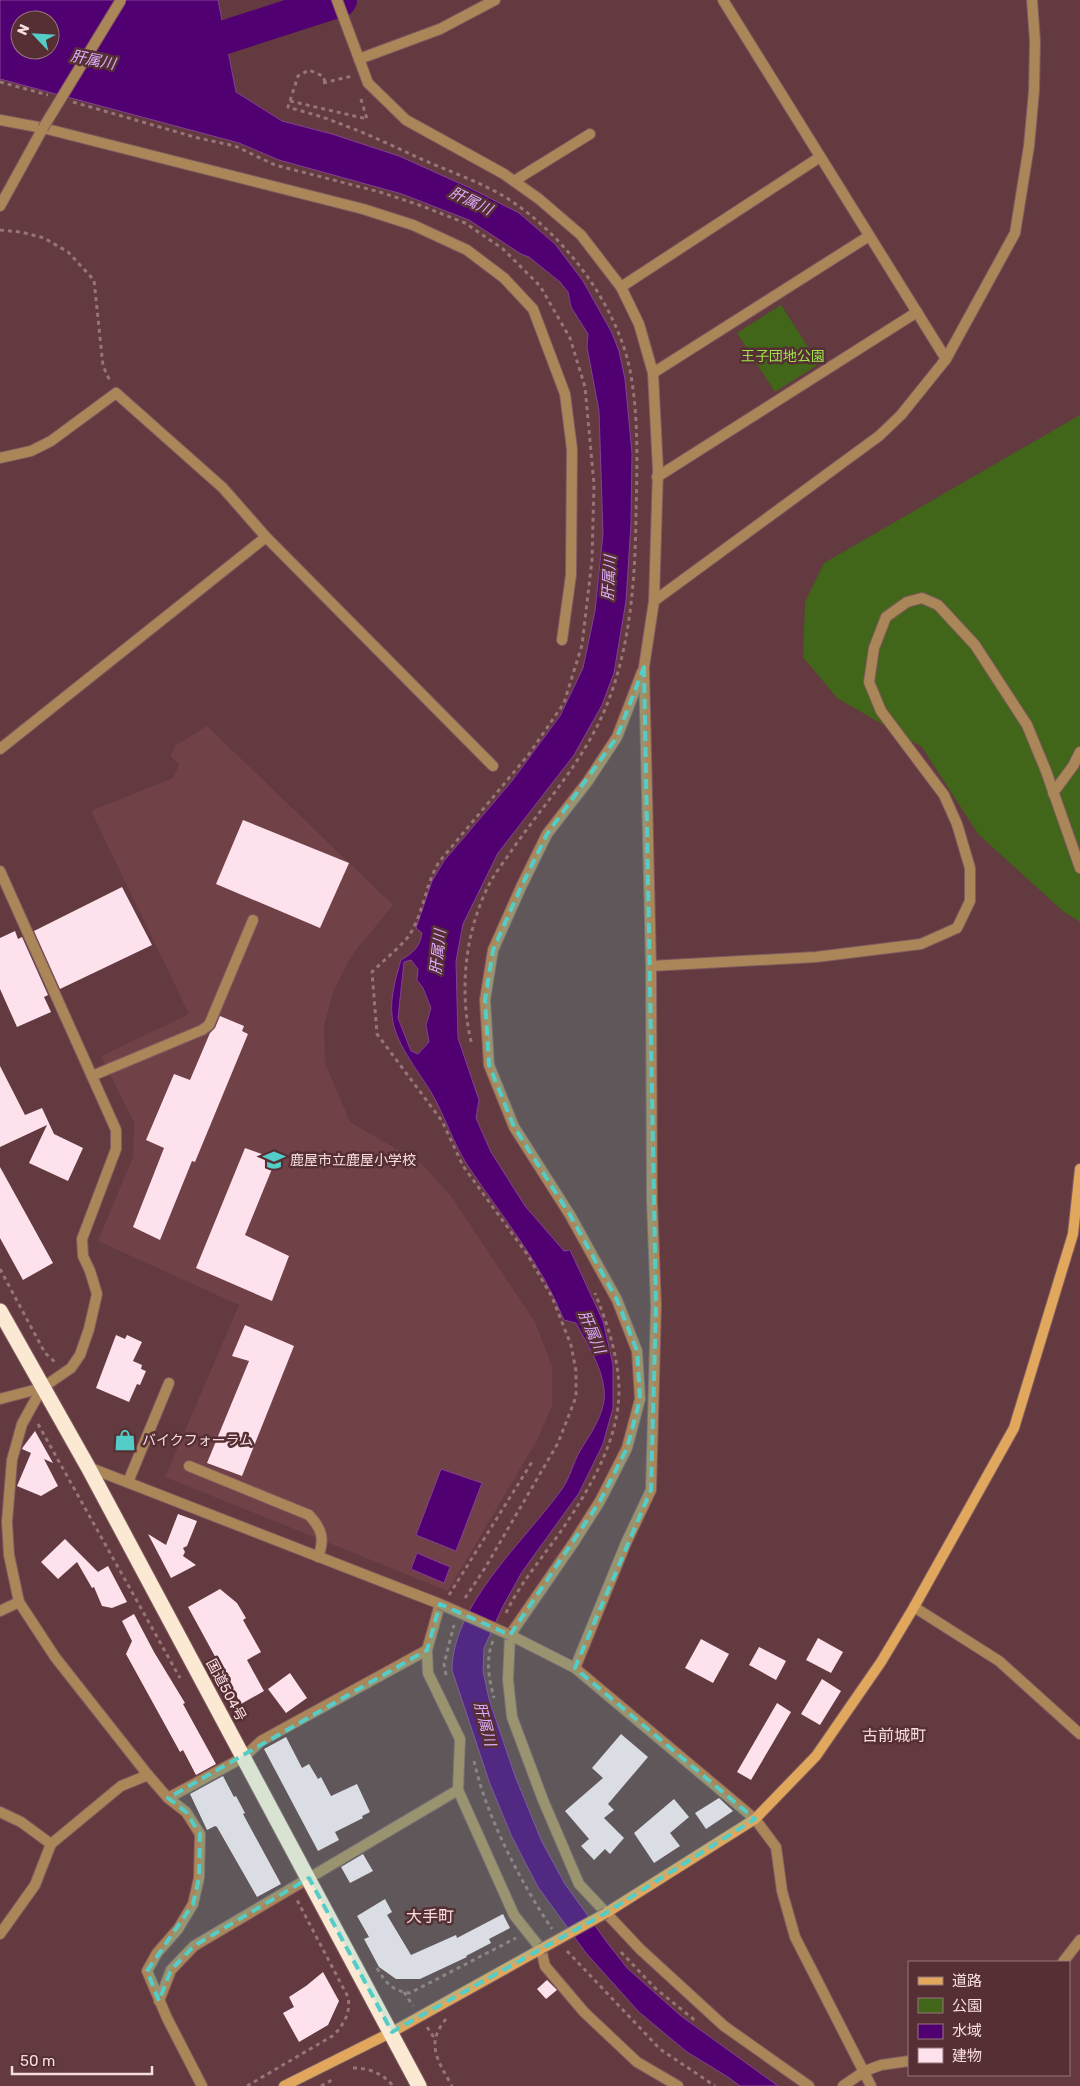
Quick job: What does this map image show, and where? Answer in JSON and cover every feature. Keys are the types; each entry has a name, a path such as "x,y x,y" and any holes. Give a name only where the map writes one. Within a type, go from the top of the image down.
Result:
{"highway":[{"name":"国道504号","path":"1,1313 88,1466 420,2086"}],"street":[{"path":"0,206 44,128 121,0"},
{"path":"337,0 368,83 406,120 514,181 539,199 581,236 621,287 639,324 653,373 658,477 654,601 644,667 651,966 652,1201 656,1306 651,1490 626,1543 575,1668"},
{"path":"358,60 440,29 495,0"},
{"path":"723,0 946,359"},
{"path":"654,601 879,436 902,415 946,359 1015,233 1029,146 1034,91 1035,40 1032,0"},
{"path":"0,120 44,128 380,214 413,225 467,250 504,278 533,309 565,394 572,449 572,576 562,640"},
{"path":"514,181 590,134"},
{"path":"621,287 820,157"},
{"path":"653,373 869,236"},
{"path":"658,477 917,312"},
{"path":"0,458 30,451 51,441 116,393 223,488 266,537 493,766"},
{"path":"0,749 266,537"},
{"path":"651,966 816,957 921,944 957,928 970,901 970,868 957,824 944,795 881,711 869,682 874,648 886,617 907,602 922,598 938,605 975,645 1027,725 1046,771 1080,868"},
{"path":"644,667 617,737 588,781 547,834 521,887 493,950 485,1000 490,1066 514,1127 570,1215 616,1300 636,1351 640,1399 627,1448 600,1501 510,1635 508,1680 512,1717 543,1800 579,1884 640,1949 724,2026 809,2086"},
{"path":"1053,793 1073,766 1080,752"},
{"path":"0,871 116,1130 116,1148 82,1238 83,1256 97,1294 80,1355 71,1368 42,1388 0,1399"},
{"path":"92,1076 202,1030 208,1025 253,920"},
{"path":"284,2086 392,2032 606,1913 755,1819 816,1756 881,1662 914,1607 1014,1428 1073,1234 1080,1169"},
{"path":"128,1482 169,1383"},
{"path":"42,1388 22,1424 12,1460 7,1522 9,1556 20,1602 56,1657 148,1775 168,1798 186,1812 200,1834 199,1878 193,1904 178,1929 157,1954 147,1971 189,2065 202,2086"},
{"path":"88,1466 458,1612 510,1635 575,1668 755,1819 776,1847 782,1891 796,1937 871,2086"},
{"path":"188,1466 309,1515 321,1533 322,1546 318,1557"},
{"path":"0,1611 20,1602"},
{"path":"441,1605 426,1650 428,1673 460,1739 458,1790 514,1914 540,1948 545,1966 584,2012 637,2062 678,2086"},
{"path":"914,1607 999,1662 1080,1734"},
{"path":"168,1798 244,1757 261,1741 426,1650"},
{"path":"0,1934 35,1885 51,1844 121,1786 148,1775"},
{"path":"159,2001 170,1970 194,1946 458,1790"},
{"path":"0,1812 21,1822 51,1844"},
{"path":"1064,1961 1080,1940"},
{"path":"843,2086 865,2071 908,2061"}],"path":[{"path":"288,107 298,76 309,70 323,76 324,82 364,73"},
{"path":"0,82 50,96"},
{"path":"290,100 367,119 358,91"},
{"path":"69,101 198,138 235,146 275,165 380,192 465,223 503,249 540,286 570,338 585,387 594,484 592,560 582,645 564,703 529,754 439,862 431,876 415,924 408,937 372,972 377,1034 442,1121 463,1166 527,1254 552,1297 571,1345 576,1372 576,1397 558,1443 458,1612 444,1664 448,1680"},
{"path":"0,230 21,232 44,238 68,252 94,280 103,366 116,393"},
{"path":"0,1269 45,1354 57,1363 63,1374"},
{"path":"37,1422 183,1684"},
{"path":"441,1605 532,1462"},
{"path":"473,1752 479,1785 510,1858 545,1920 556,1935"},
{"path":"248,2086 334,2035 342,2026 348,2009 348,1997 292,1888"},
{"path":"376,1966 385,1982 400,1992 410,1993 518,1937 526,1930 545,1920"},
{"path":"566,1950 571,1958 660,2049 715,2086"},
{"path":"451,2013 439,2027 435,2042 436,2058 452,2086"},
{"path":"345,2072 353,2068 365,2068 386,2078 393,2086"},
{"path":"321,2086 337,2077"}],"highlighted area":[{"path":"644,667 656,1306 651,1490 575,1668 755,1819 606,1913 392,2032 309,1878 194,1946 171,1970 159,2001 147,1971 193,1904 199,1878 200,1834 186,1812 168,1798 427,1650 440,1604 510,1635 600,1501 627,1448 640,1399 637,1351 617,1300 570,1215 514,1127 489,1065 485,1000 493,950 521,887 547,834 617,737"}],"shaded area":[{"name":"鹿屋市立鹿屋小学校","path":"207,726 393,905 352,955 334,990 324,1025 325,1063 350,1122 422,1164 450,1195 535,1322 552,1366 552,1406 537,1440 448,1591 165,1477 239,1305 98,1241 133,1157 134,1123 101,1056 189,1014 91,811 173,778 179,765 171,756 175,746"}],"green space":[{"name":"王子団地公園","path":"781,305 819,364 775,392 737,333"},
{"path":"1080,415 1080,922 1064,912 978,834 922,747 837,698 803,657 805,602 824,563"}],"water":[{"name":"肝属川","path":"0,0 218,0 236,92 282,121 332,134 399,156 470,188 519,213 555,244 583,281 612,333 619,351 625,379 632,453 631,523 626,601 614,673 602,705 574,755 498,853 463,924 456,961 458,1038 479,1100 476,1118 491,1152 525,1206 564,1251 570,1250 603,1321 613,1365 613,1408 603,1444 579,1493 522,1572 502,1608 484,1648 483,1671 489,1699 515,1776 542,1842 565,1884 627,1968 681,2016 778,2086 740,2086 687,2052 639,2012 586,1953 538,1887 512,1837 490,1784 452,1670 455,1645 464,1621 477,1597 493,1574 565,1485 578,1456 601,1414 604,1389 597,1363 576,1323 564,1320 544,1278 468,1166 453,1139 436,1101 407,1055 394,1025 392,1001 401,960 409,955 420,942 422,933 416,928 432,881 444,861 512,781 560,716 583,668 595,611 603,534 599,411 587,347 588,334 571,307 568,292 560,282 529,257 521,254 469,220 402,194 279,160 239,143 0,79","holes":["411,960 418,969 417,980 423,988 431,1008 426,1025 429,1042 418,1054 411,1051 398,1018 404,962"]},
{"path":"441,1469 482,1483 456,1551 416,1535"},
{"path":"417,1553 450,1567 444,1583 411,1569"}],"building":[{"path":"243,820 349,863 320,928 216,884"},
{"path":"122,887 152,945 60,989 34,931"},
{"path":"15,931 18,939 22,937 48,995 44,997 51,1012 17,1027 0,989 0,938"},
{"path":"220,1016 244,1026 242,1031 248,1034 195,1162 192,1161 160,1240 133,1227 164,1148 146,1140 174,1074 190,1080 210,1033 215,1028"},
{"path":"0,1066 25,1115 42,1108 54,1134 83,1148 68,1181 29,1163 47,1125 0,1147"},
{"path":"245,1148 276,1159 245,1235 289,1256 272,1301 196,1268"},
{"path":"0,1167 53,1263 23,1280 0,1238"},
{"path":"245,1325 294,1346 242,1476 207,1463 249,1361 232,1356"},
{"path":"116,1335 125,1339 127,1335 142,1342 133,1361 142,1365 141,1369 146,1371 140,1385 137,1384 129,1402 96,1388"},
{"path":"35,1431 53,1463 44,1459 58,1486 41,1496 17,1486 31,1453 22,1449"},
{"path":"178,1514 197,1521 187,1546 183,1548 185,1552 183,1556 196,1565 171,1578 148,1534 166,1545"},
{"path":"65,1539 98,1572 108,1566 127,1602 112,1608 102,1606 94,1587 92,1588 77,1562 58,1579 41,1562"},
{"path":"220,1589 237,1603 246,1618 243,1620 261,1652 247,1660 264,1691 241,1704 188,1607"},
{"path":"134,1614 154,1652 185,1703 183,1704 216,1764 196,1775 183,1750 180,1752 126,1654 132,1641 122,1621"},
{"path":"818,1638 843,1652 831,1673 806,1660"},
{"path":"701,1639 729,1654 713,1683 685,1668"},
{"path":"759,1647 786,1661 776,1680 749,1665"},
{"path":"290,1673 307,1698 286,1713 268,1689"},
{"path":"822,1679 841,1691 820,1725 801,1714"},
{"path":"777,1703 791,1712 751,1780 737,1772"},
{"path":"621,1734 648,1757 608,1804 614,1810 604,1818 624,1838 610,1854 605,1849 594,1860 581,1846 589,1839 565,1811 603,1778 592,1768"},
{"path":"286,1737 302,1768 309,1764 318,1779 321,1777 331,1796 357,1784 370,1812 362,1816 363,1818 335,1832 339,1840 318,1851 264,1749"},
{"path":"223,1776 234,1797 236,1796 245,1813 243,1814 281,1884 257,1897 217,1827 215,1826 207,1830 190,1794"},
{"path":"719,1798 733,1811 706,1829 695,1813"},
{"path":"674,1799 689,1817 670,1833 680,1846 654,1863 634,1833"},
{"path":"363,1854 373,1871 350,1883 341,1867"},
{"path":"385,1899 392,1912 387,1915 411,1955 456,1935 457,1938 503,1914 510,1928 489,1939 491,1943 467,1957 420,1979 396,1979 379,1967 364,1939 369,1937 357,1916"},
{"path":"323,1972 339,2001 328,2025 299,2042 283,2013 294,2007 289,1997"},
{"path":"547,1980 557,1990 546,1999 537,1989"}],"waterway":[{"path":"182,51 340,0"}],"place":[{"name":"鹿屋市立鹿屋小学校","path":"274,1160"},
{"name":"バイクフォーラム","path":"125,1440"}],"district":[{"name":"古前城町","path":"894,1735"},
{"name":"大手町","path":"430,1916"}]}
